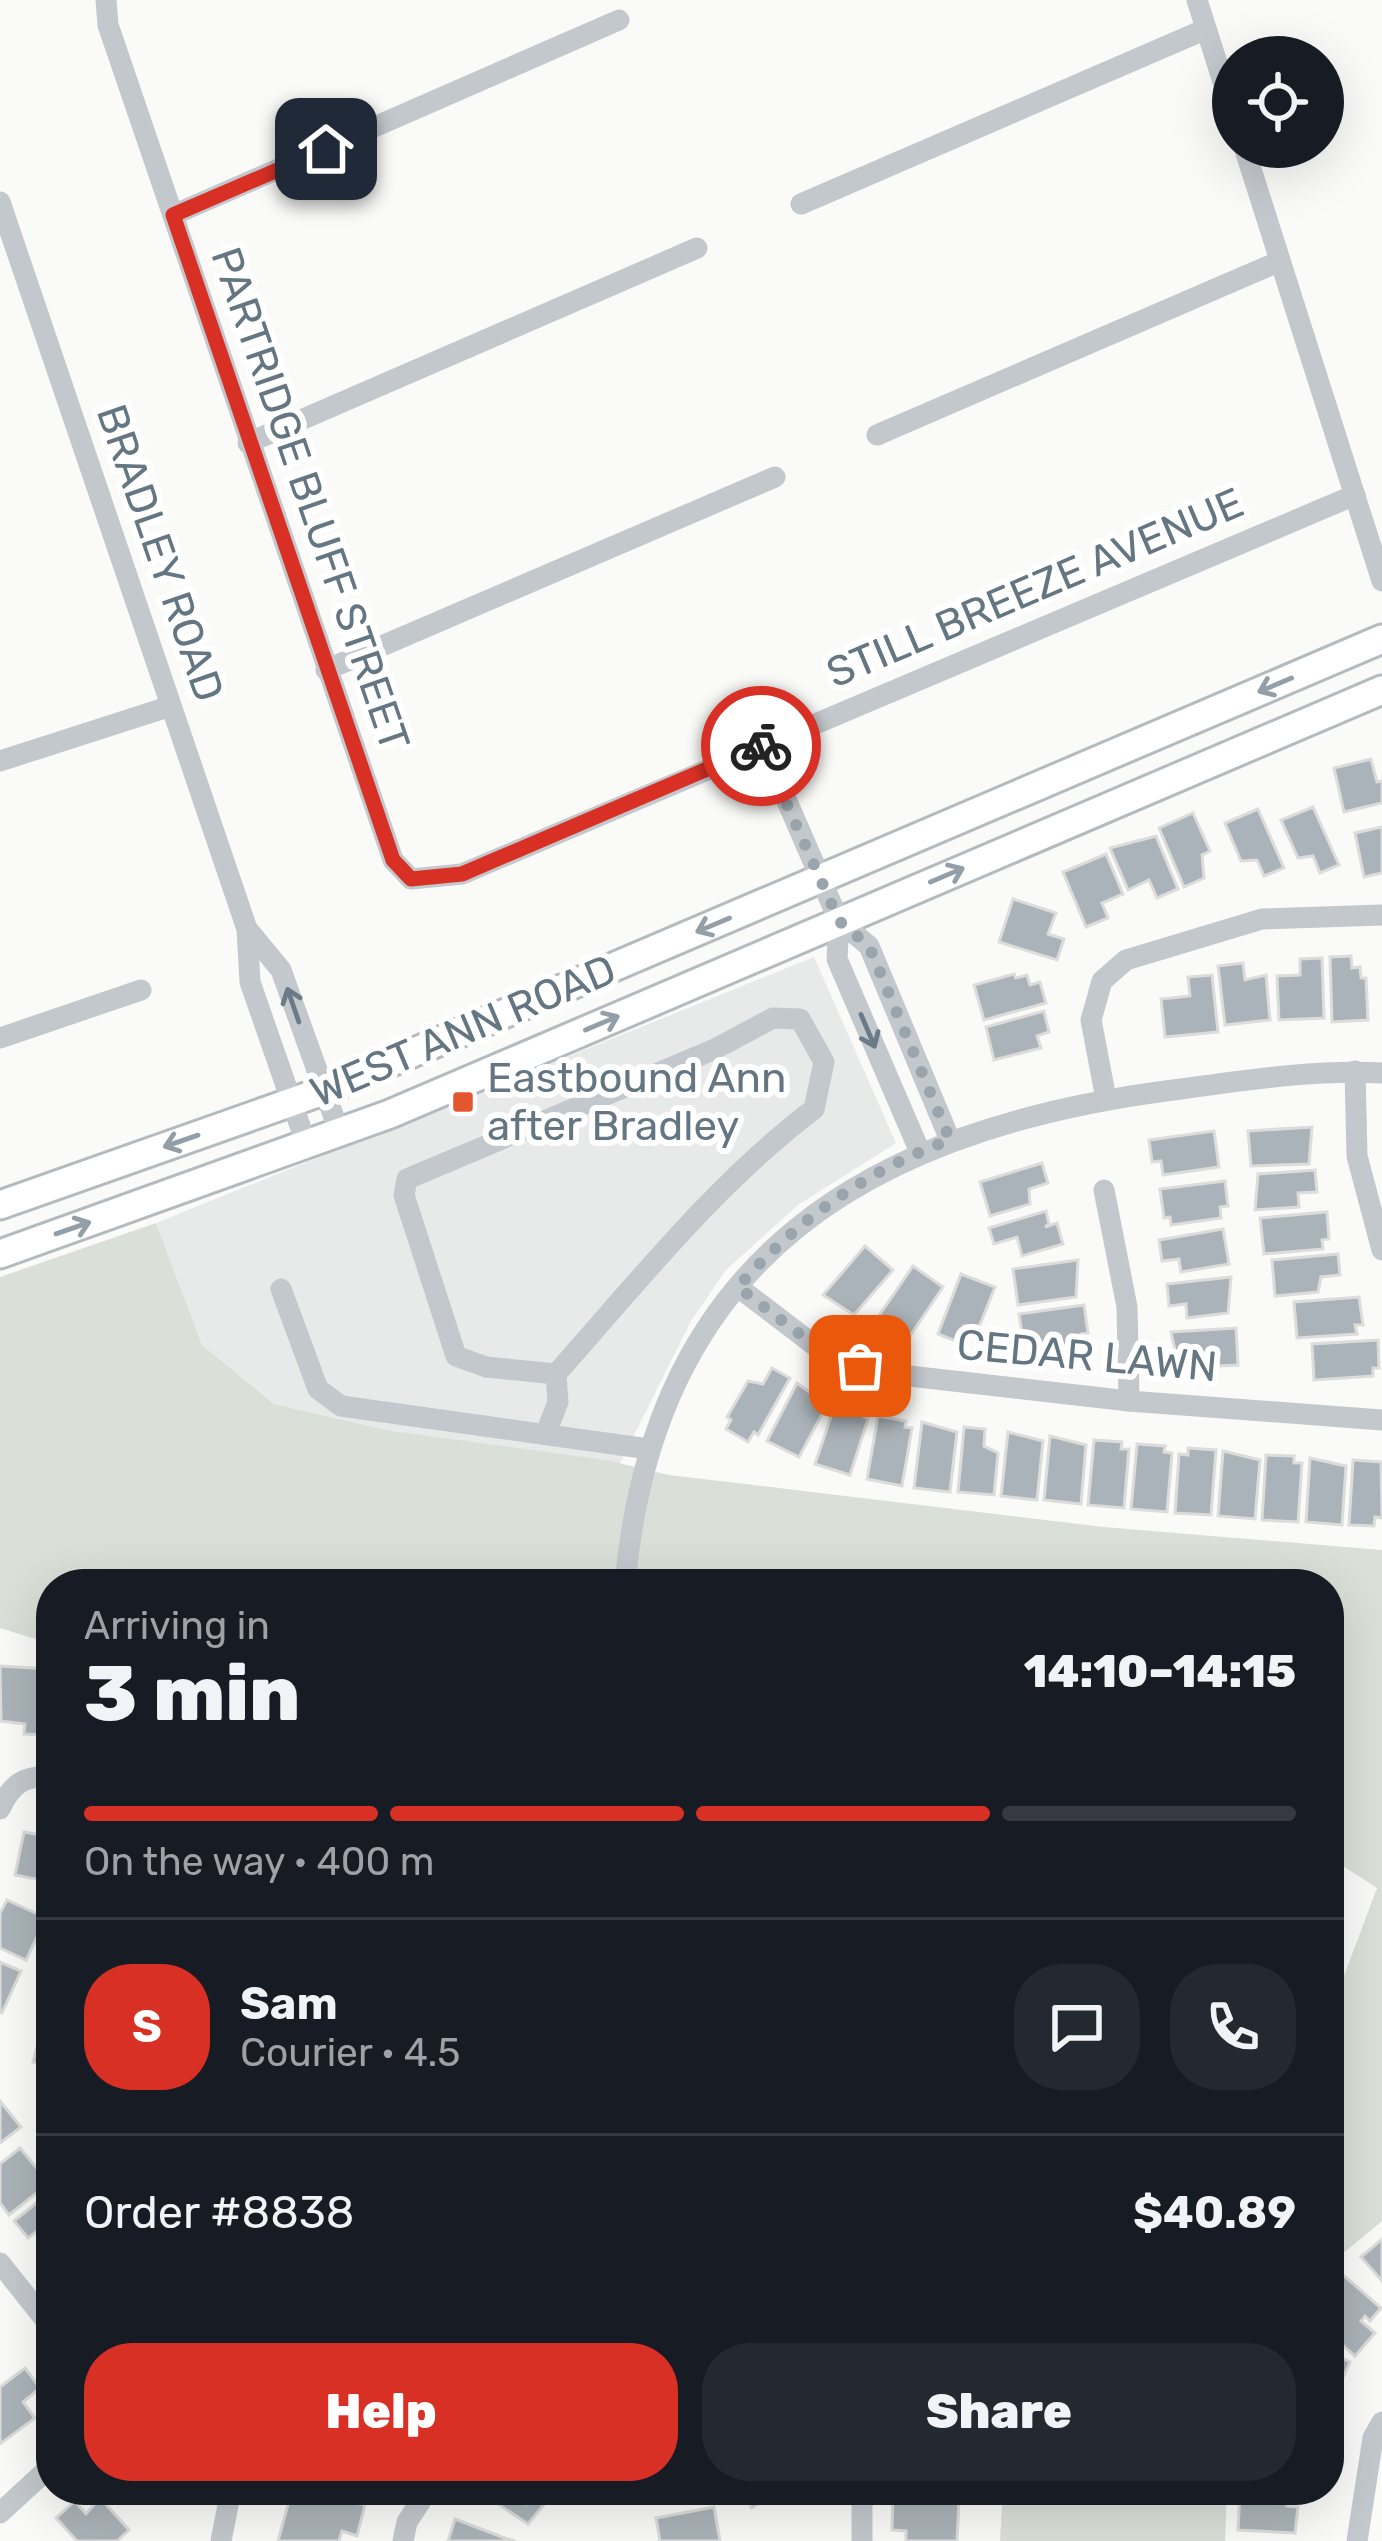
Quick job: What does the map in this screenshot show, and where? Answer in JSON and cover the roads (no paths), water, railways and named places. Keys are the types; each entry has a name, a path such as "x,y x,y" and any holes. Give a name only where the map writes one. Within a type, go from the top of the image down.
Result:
{"main road":[{"name":"WEST ANN ROAD","path":"0,1205 323,1091 1382,639"},
{"name":"WEST ANN ROAD","path":"0,1254 340,1134 1382,690"}],"street":[{"name":"PARTRIDGE BLUFF STREET","path":"106,0 108,25 326,670 393,860 411,879"},
{"path":"1197,0 1212,48"},
{"path":"173,215 619,20"},
{"path":"801,205 1206,29"},
{"path":"1251,168 1382,581"},
{"name":"BRADLEY ROAD","path":"2,215 248,929 250,982 307,1146"},
{"path":"248,442 697,248"},
{"path":"877,435 1280,261"},
{"path":"326,670 775,477"},
{"name":"STILL BREEZE AVENUE","path":"411,879 462,874 1355,495"},
{"path":"0,761 171,706"},
{"path":"763,746 839,921 869,946 950,1140"},
{"path":"1106,1099 1091,1020 1102,980 1126,960 1262,919 1382,915"},
{"path":"839,921 837,959 920,1152"},
{"name":"BRADLEY ROAD","path":"248,929 281,970 340,1134"},
{"path":"0,1038 141,990"},
{"path":"546,1433 558,1402 556,1374 664,1253 776,1139 814,1109 824,1062 800,1019 772,1018 715,1049 406,1179 404,1196 456,1356 486,1367 556,1374"},
{"path":"1355,1071 1357,1156 1382,1250"},
{"path":"628,1569 649,1449 683,1368 738,1287 829,1203 950,1140 1106,1099 1355,1071 1382,1072"},
{"path":"1104,1190 1127,1306 1129,1401"},
{"name":"CEDAR LAWN","path":"738,1287 814,1345 860,1366 911,1378 1382,1420"},
{"path":"281,1289 318,1389 332,1402 649,1449"},
{"path":"0,1809 10,1788 36,1778"},
{"path":"0,2263 36,2308"},
{"path":"1357,2541 1373,2438 1382,2422"},
{"path":"0,2513 36,2480"},
{"path":"220,2541 228,2505"},
{"path":"403,2541 407,2522 418,2505"},
{"path":"862,2505 862,2541"}],"place":[{"name":"Eastbound Ann after Bradley","path":"463,1102"}]}
